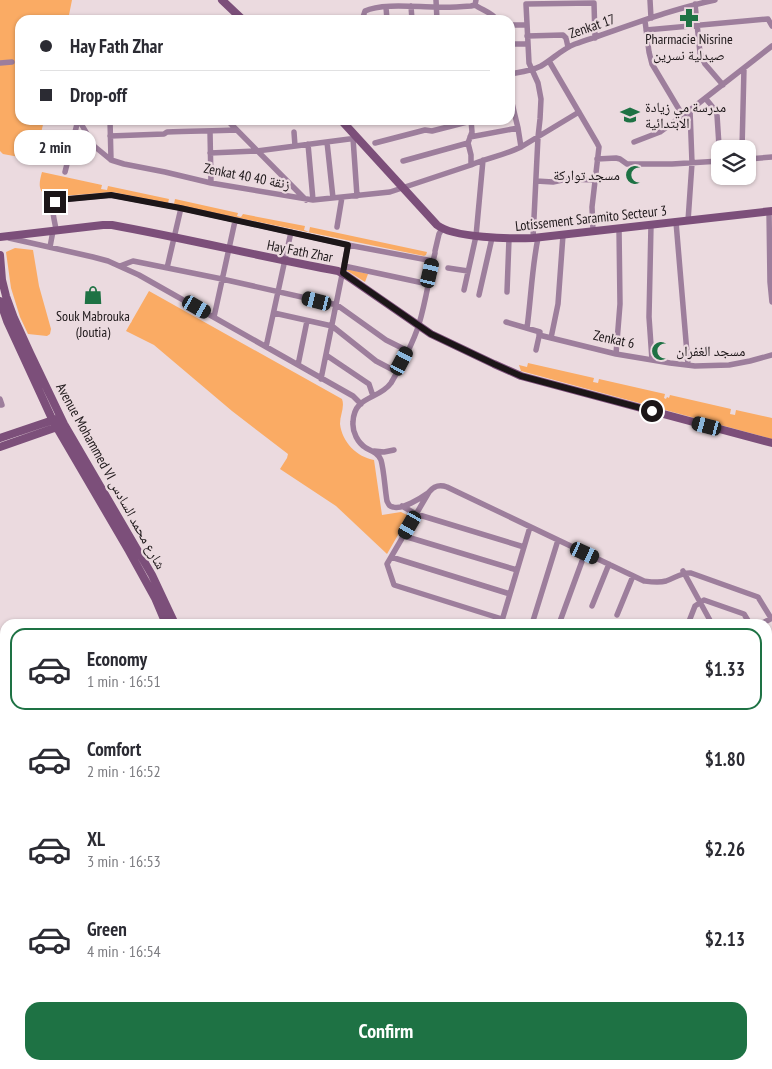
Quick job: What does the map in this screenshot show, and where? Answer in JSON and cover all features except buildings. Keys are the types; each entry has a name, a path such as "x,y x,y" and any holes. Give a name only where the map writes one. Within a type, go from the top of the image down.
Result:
{"street":[{"path":"222,0 238,15"},
{"path":"436,0 437,15"},
{"path":"650,0 646,30 652,64 683,116"},
{"name":"Zenkat 17","path":"515,73 532,70 568,47 648,19 695,4 715,0"},
{"path":"363,15 366,10 386,7 471,6 476,2 482,10 493,15"},
{"path":"527,328 536,238 536,181 541,99 538,83 529,63 526,4 594,3 595,38"},
{"path":"695,4 700,53 723,85"},
{"path":"411,6 412,15"},
{"path":"386,7 387,15"},
{"path":"646,30 768,19 772,26"},
{"path":"515,25 527,25"},
{"path":"528,36 563,35 566,38 568,47"},
{"path":"515,44 528,44"},
{"path":"634,142 660,132 772,46"},
{"path":"548,61 580,112 599,147 592,207 593,231"},
{"path":"0,63 12,62"},
{"path":"742,140 744,68"},
{"path":"706,98 717,115 719,140"},
{"path":"688,221 692,162 690,110"},
{"name":"Zenkat 40 زنقة 40","path":"94,146 111,160 124,164 210,183 309,200 390,192 512,152 580,112"},
{"path":"515,118 521,147"},
{"path":"65,172 78,125"},
{"path":"82,125 94,146"},
{"path":"110,125 111,160"},
{"path":"231,125 288,183 309,200"},
{"path":"346,125 355,138 442,229 432,261 418,326 408,351 385,390 365,400 354,414 354,432 358,440 365,447 374,451 394,450"},
{"path":"375,143 453,125"},
{"path":"470,165 469,140 472,132 471,125"},
{"path":"403,161 469,140 518,128"},
{"path":"110,136 236,130"},
{"path":"210,131 210,183"},
{"path":"294,132 295,146"},
{"path":"210,153 257,151 355,138"},
{"path":"355,138 357,196"},
{"path":"327,142 333,198"},
{"path":"308,144 309,200"},
{"path":"72,145 94,146"},
{"path":"756,158 772,156"},
{"path":"597,159 616,158 627,164 711,161"},
{"path":"464,290 476,236 483,160"},
{"path":"536,181 594,180"},
{"path":"280,196 286,191 288,183"},
{"path":"50,247 55,231 53,205 58,200 111,195 432,261"},
{"path":"337,227 342,197"},
{"path":"167,268 180,208"},
{"path":"771,211 772,302"},
{"name":"Lotissement Saramito Secteur 3","path":"442,229 450,232 492,238 536,238 771,211"},
{"path":"214,317 235,221"},
{"path":"676,222 688,365"},
{"name":"Hay Fath Zhar","path":"3,237 112,225 285,260 343,269 431,334 521,376 772,443"},
{"path":"651,225 649,317 652,360"},
{"path":"616,354 620,304 618,228"},
{"path":"266,347 292,232"},
{"path":"551,338 558,304 564,235"},
{"path":"3,237 93,256 120,266 147,279 298,365 352,396 361,404"},
{"path":"479,295 492,238"},
{"path":"507,292 509,239"},
{"path":"321,379 348,245"},
{"name":"Avenue Mohammed VI شارع محمد السادس","path":"0,255 2,280 8,303 59,422"},
{"path":"120,266 133,261 337,305 386,340 408,351"},
{"path":"448,268 468,271"},
{"path":"343,269 428,284"},
{"name":"Avenue Mohammed VI شارع محمد السادس","path":"0,301 26,363 113,516 158,586 173,619"},
{"path":"274,313 332,326 376,361 396,372"},
{"path":"298,365 308,321"},
{"name":"Zenkat 6","path":"506,322 540,332 539,335 616,354 688,365 729,365 772,355"},
{"path":"536,350 539,335"},
{"path":"326,355 369,384 373,396"},
{"path":"0,399 2,405 0,405"},
{"path":"0,438 59,422"},
{"path":"0,446 59,422"},
{"path":"374,451 381,460 388,504 394,508 414,502 435,486 443,485 644,581 665,581 683,572 691,573 758,598 771,618"},
{"path":"429,492 387,564 394,585 493,619"},
{"path":"402,506 416,514 524,547"},
{"path":"503,619 530,527"},
{"path":"404,536 517,570"},
{"path":"534,619 558,540"},
{"name":"Avenue Mohammed VI شارع محمد السادس","path":"133,549 164,619"},
{"path":"561,619 585,553"},
{"path":"391,557 510,594"},
{"path":"592,606 609,564"},
{"path":"683,572 709,619"},
{"path":"617,615 634,576"},
{"path":"690,619 695,606 704,600 744,614 747,619"}],"shaded area":[{"path":"0,0 72,0 69,15 15,15 15,125 43,125 35,160 3,154 0,151"},
{"path":"42,172 102,185 101,189 107,190 108,186 169,199 168,203 174,204 175,199 238,213 237,216 241,217 243,214 305,226 304,230 309,232 310,227 427,252 424,256 113,192 49,197 42,193 41,190"},
{"path":"15,248 33,250 39,286 51,329 50,334 47,336 28,334 20,317 11,288 6,252"},
{"path":"346,270 368,274 365,282"},
{"path":"149,291 342,399 341,431 351,448 362,456 374,460 382,515 401,512 409,516 387,554 336,506 280,469 288,454 232,411 154,345 126,331"},
{"path":"528,363 594,378 593,382 598,383 599,379 665,394 664,398 666,399 670,395 731,409 730,414 735,415 736,410 772,418 772,439 521,371 519,365 527,367"}],"place":[{"name":"Pharmacie Nisrine صيدلية نسرين","path":"689,18"},
{"name":"مدرسة مي زيادة الابتدائية","path":"630,115"},
{"name":"مسجد تواركة","path":"635,175"},
{"name":"Souk Mabrouka (Joutia)","path":"93,295"},
{"name":"مسجد الغفران","path":"661,351"}],"route":[{"path":"55,202 58,200 111,195 180,208 348,245 343,273 431,334 521,376 652,411"}]}
